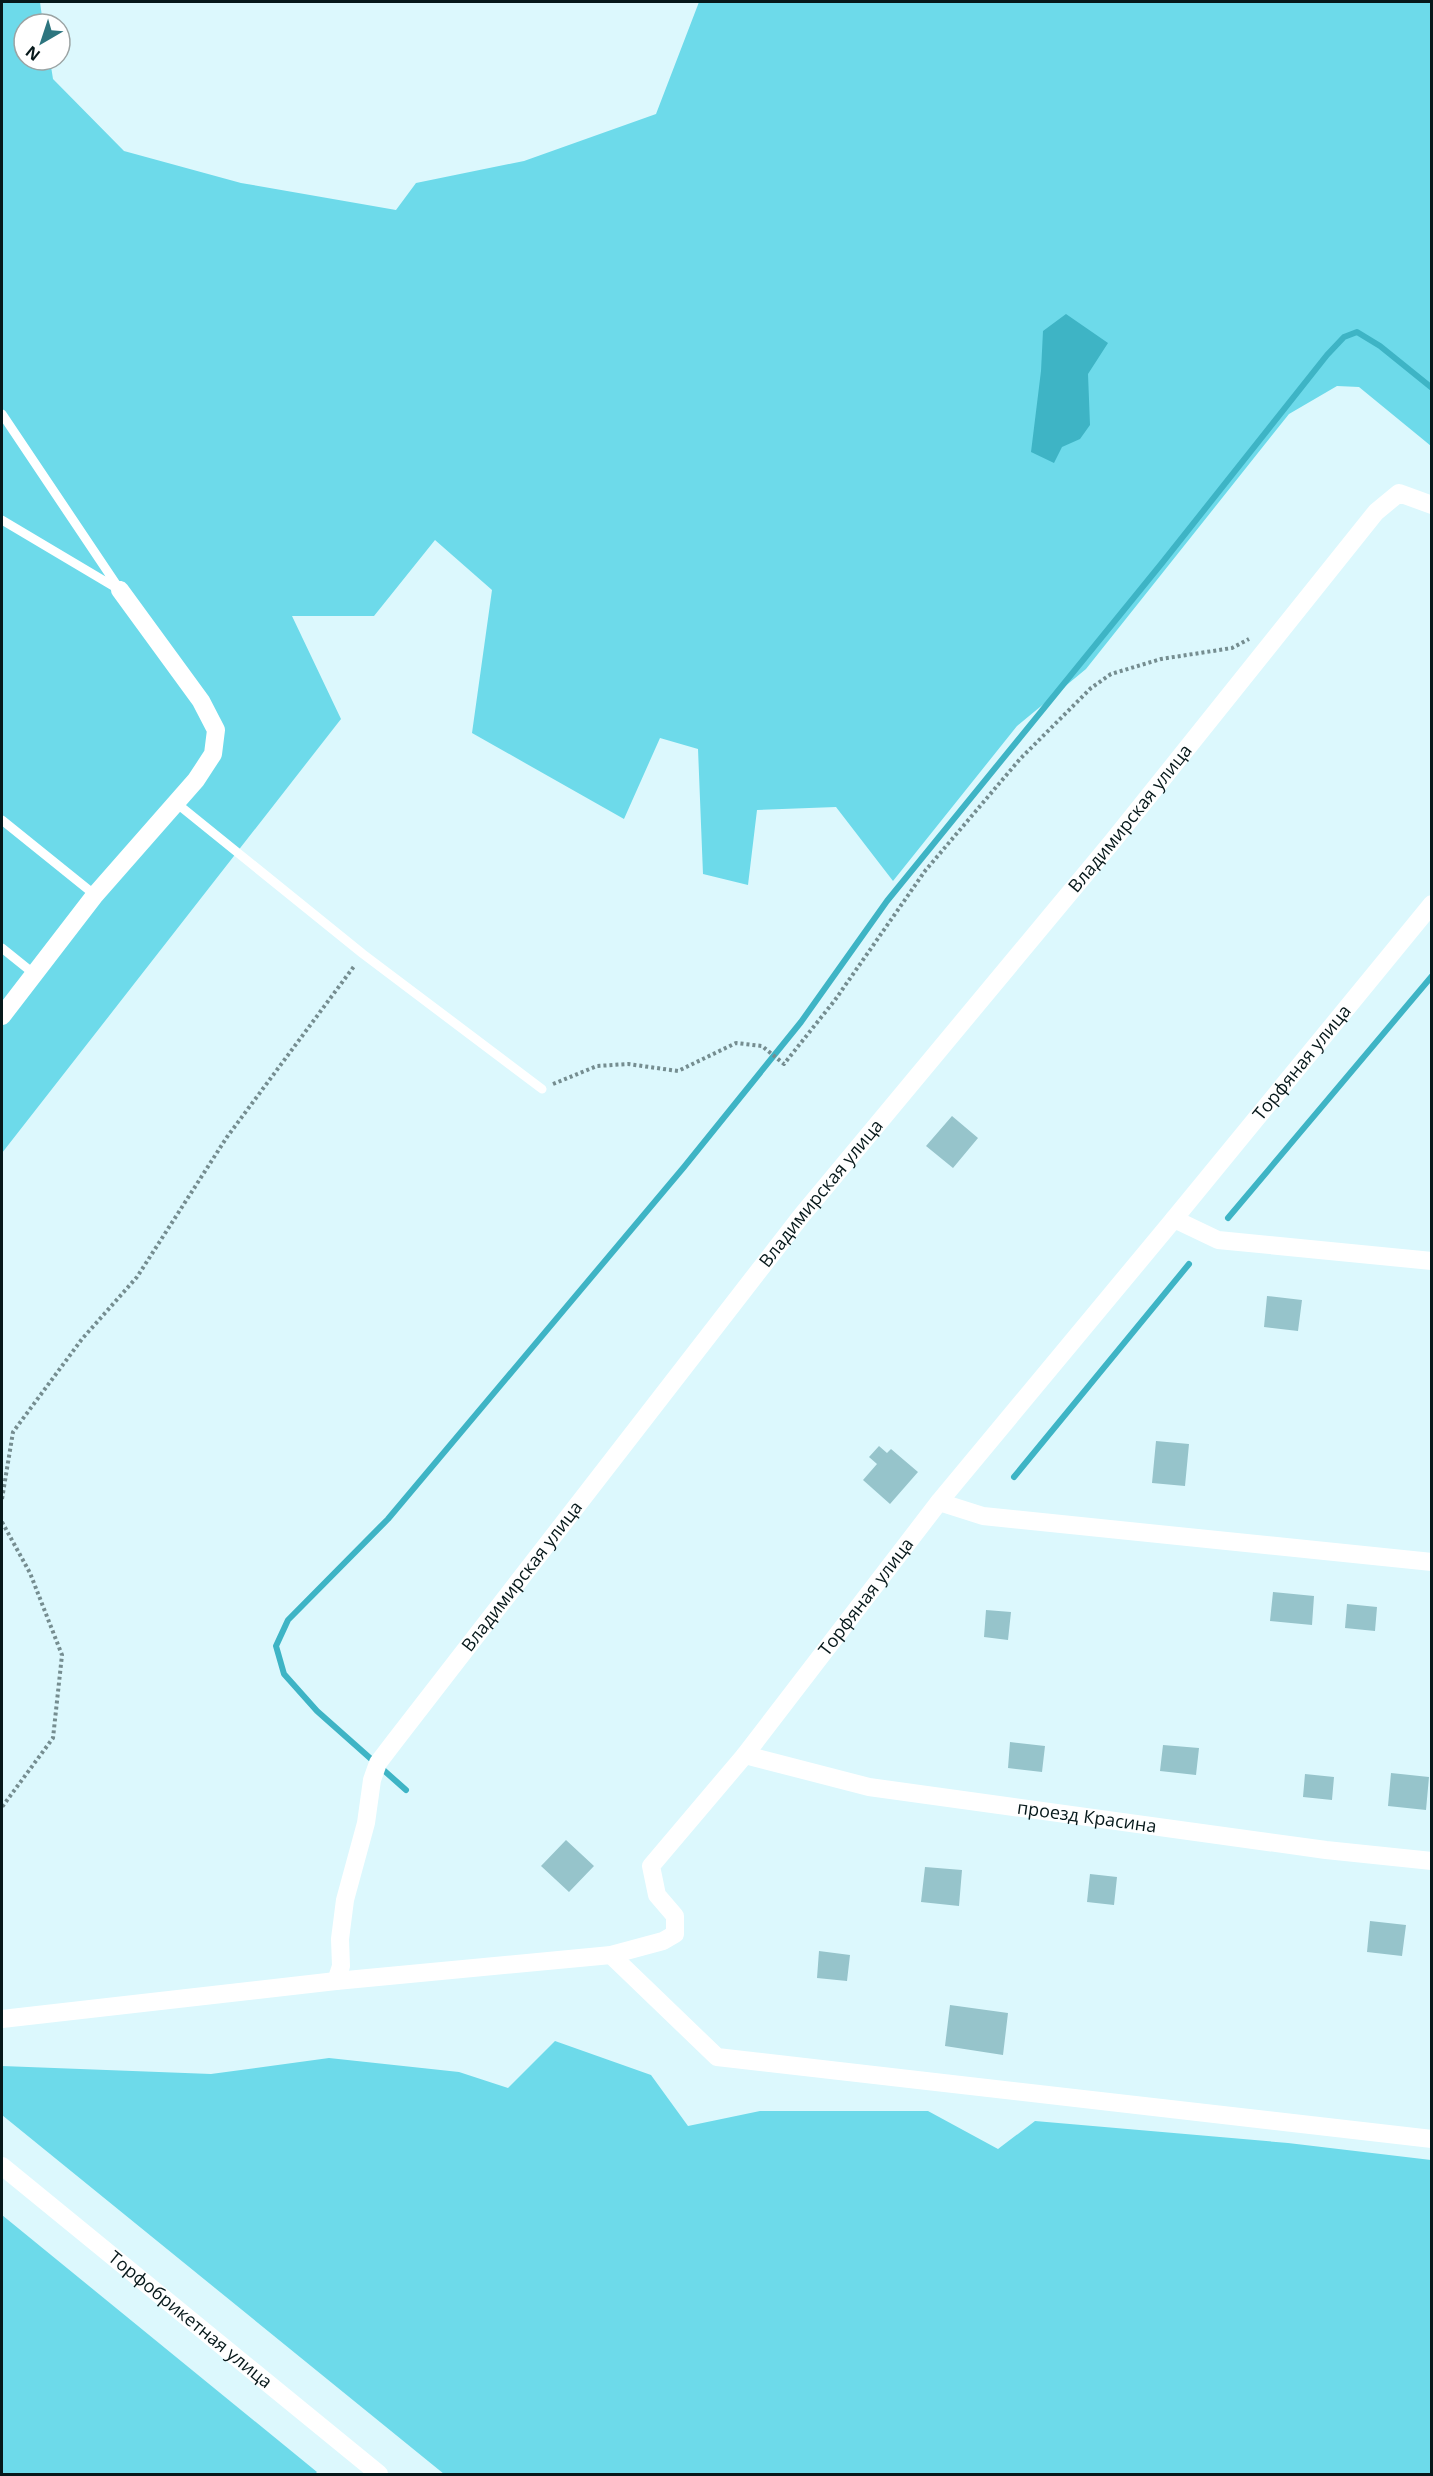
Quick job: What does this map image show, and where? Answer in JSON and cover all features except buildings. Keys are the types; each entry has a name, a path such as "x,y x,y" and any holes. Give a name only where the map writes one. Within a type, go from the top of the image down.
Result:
{"street":[{"name":"Владимирская улица","path":"336,1981 340,1966 340,1939 345,1900 366,1823 372,1780 378,1763 802,1215 1112,842 1376,512 1399,493 1431,505"},
{"path":"2,1016 95,895 195,780 213,754 216,730 201,701 120,590"},
{"name":"Торфяная улица","path":"610,1955 663,1941 675,1934 675,1917 657,1895 651,1866 745,1755 939,1503 1431,904"},
{"path":"1174,1219 1218,1240 1431,1261"},
{"path":"939,1503 983,1516 1431,1562"},
{"name":"проезд Красина","path":"745,1755 868,1787 1326,1850 1431,1861"},
{"path":"2,2019 336,1981 610,1955 717,2057 1431,2139"},
{"name":"Торфобрикетная улица","path":"2,2166 379,2475"}],"lane":[{"path":"2,414 120,590"},
{"path":"2,520 120,590"},
{"path":"175,802 363,954 542,1089"},
{"path":"2,820 95,895"},
{"path":"2,948 33,973"}],"path":[{"path":"542,1089 597,1066 628,1064 678,1071 736,1043 762,1046 784,1064 835,1000 925,871 1020,759 1091,688 1111,674 1161,659 1232,648 1257,632"},
{"path":"2,1498 13,1432 82,1339 137,1277 226,1137 363,954"},
{"path":"2,1522 30,1573 62,1655 53,1738 2,1807"}],"shaded area":[{"path":"2,2 40,2 41,12 12,12 12,72 52,72 53,79 124,151 241,183 396,210 416,183 524,161 656,114 699,2 1431,2 1431,446 1359,387 1337,386 1289,414 1086,669 1017,726 893,881 836,807 757,810 748,885 703,874 698,749 660,738 624,819 472,733 492,590 435,540 374,616 292,616 341,719 2,1153"},
{"path":"1066,314 1108,343 1088,374 1090,425 1080,439 1062,447 1054,463 1031,452 1041,371 1043,331"},
{"path":"555,2041 651,2075 688,2126 760,2111 928,2111 998,2149 1035,2121 1288,2143 1431,2160 1431,2474 444,2474 2,2115 2,2066 211,2074 329,2058 459,2072 508,2088"},
{"path":"2,2215 317,2472 315,2474 2,2474"}],"waterway":[{"path":"406,1790 317,1711 284,1674 276,1646 288,1620 388,1519 684,1167 801,1022 887,901 1162,563 1327,355 1344,337 1357,332 1380,346 1432,388"},
{"path":"1228,1218 1432,976"},
{"path":"1014,1477 1189,1264"}]}
